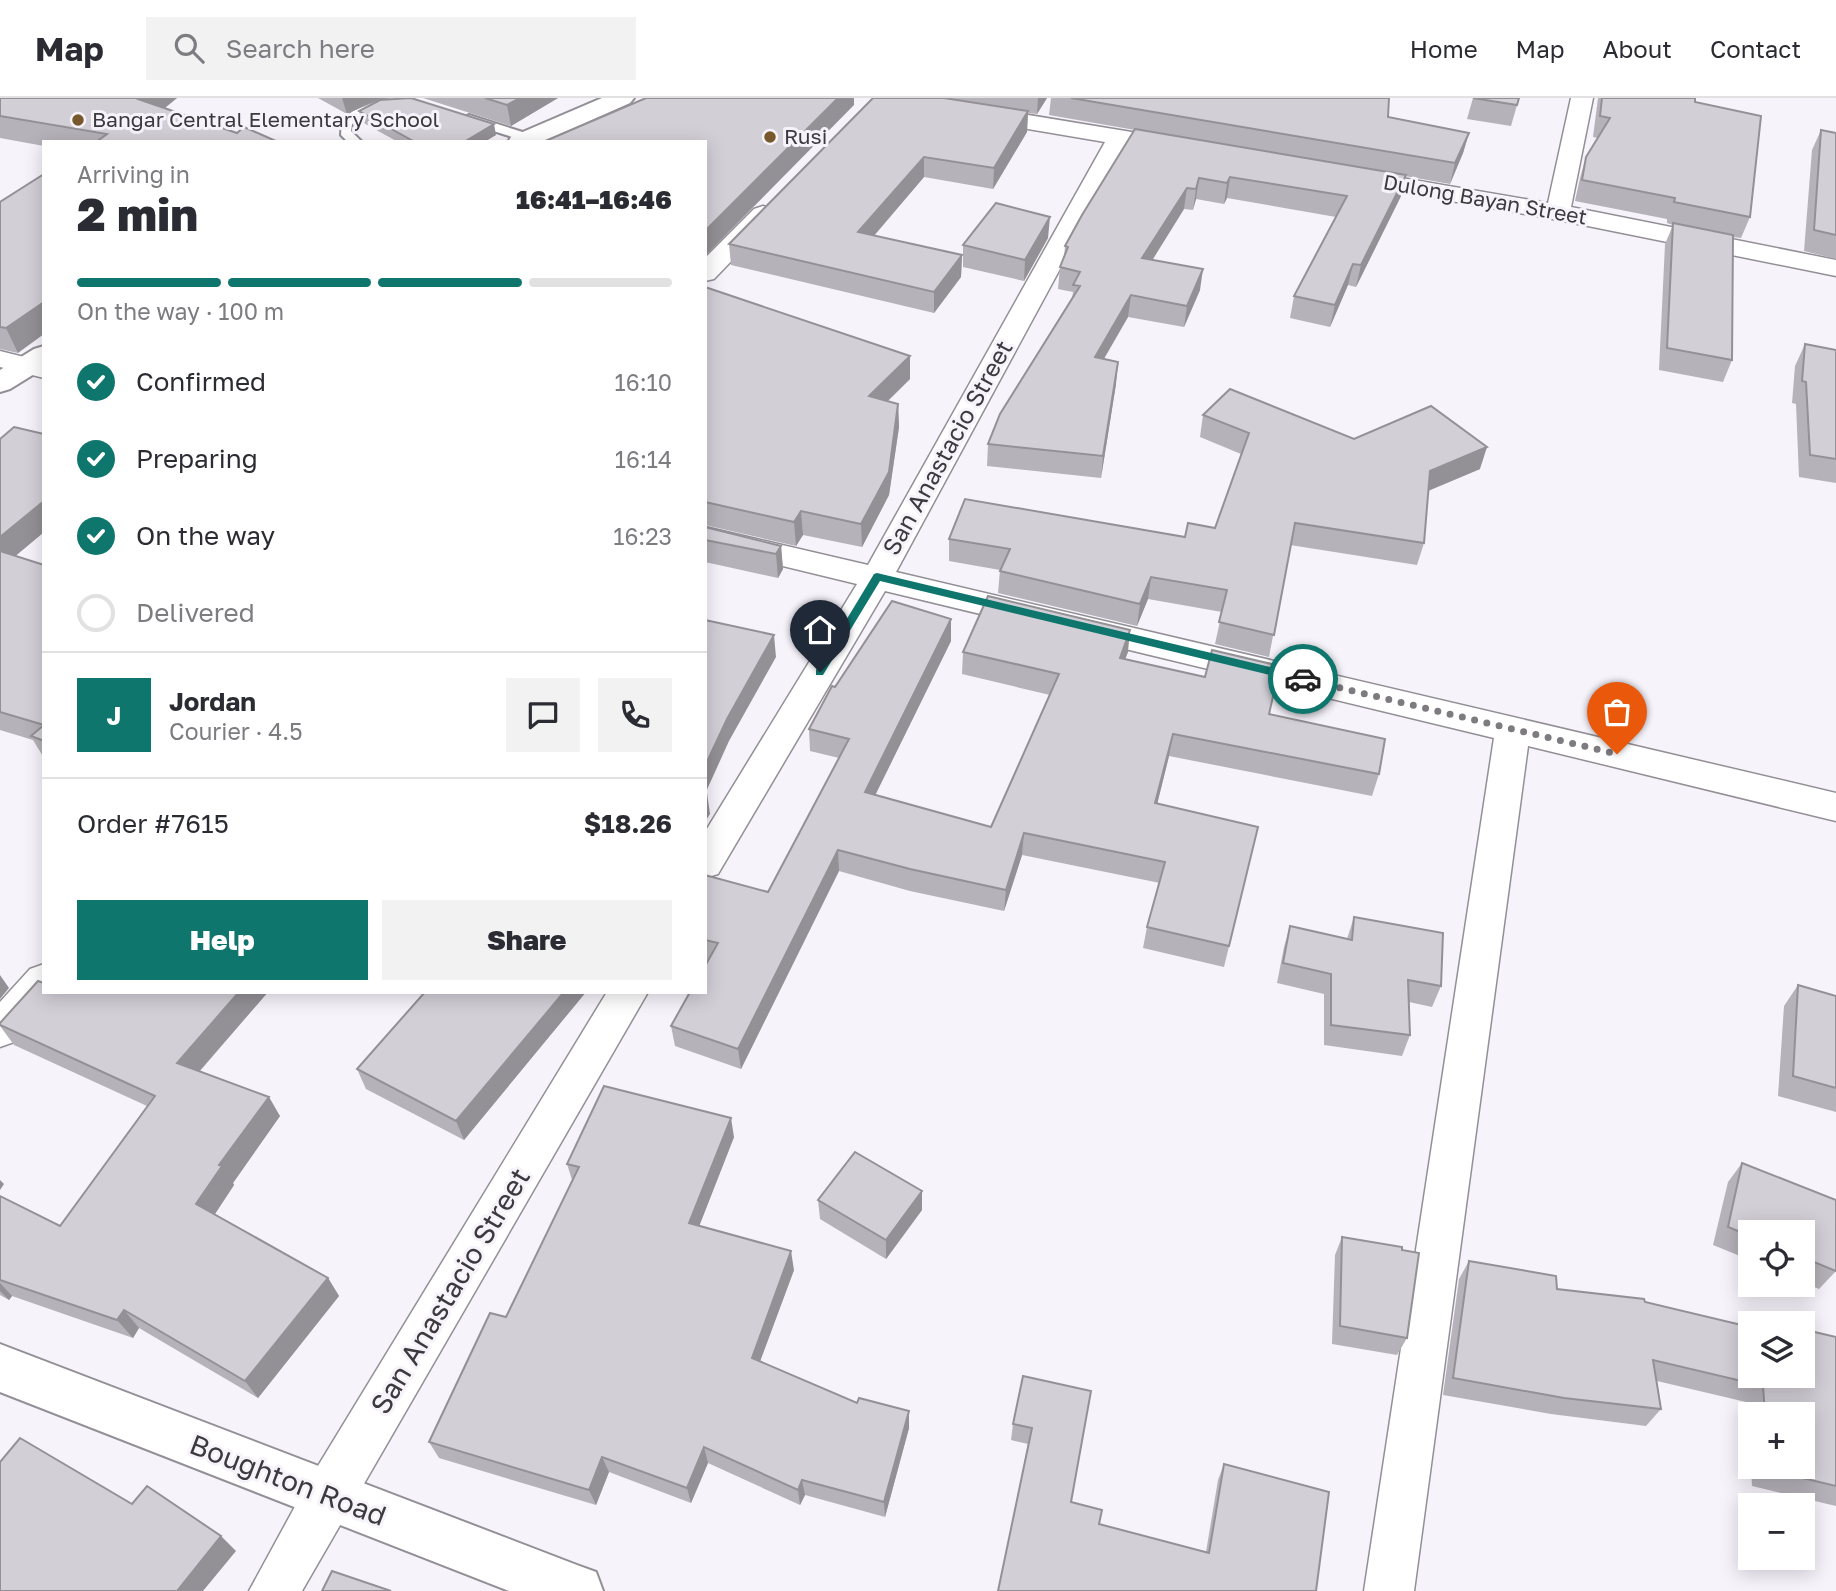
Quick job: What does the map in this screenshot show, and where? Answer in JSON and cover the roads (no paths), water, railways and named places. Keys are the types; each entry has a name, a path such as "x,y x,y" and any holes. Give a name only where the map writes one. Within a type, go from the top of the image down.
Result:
{"main road":[{"path":"524,140 622,98"},
{"path":"0,383 28,362"},
{"name":"Boughton Road","path":"0,1368 577,1591"}],"street":[{"path":"1558,212 1582,98"},
{"path":"876,101 1120,136 1202,151"},
{"name":"San Anastacio Street","path":"707,861 877,577 1120,136"},
{"name":"Dulong Bayan Street","path":"1339,174 1558,212 1836,268"},
{"path":"707,271 782,195"},
{"path":"707,537 1836,807"},
{"path":"1389,1591 1513,730"},
{"path":"0,1030 42,982"},
{"name":"San Anastacio Street","path":"274,1591 327,1496 627,994"}],"lane":[{"path":"354,140 345,132 346,122 380,104 398,102"},
{"path":"454,114 524,140"}],"place":[{"name":"Bangar Central Elementary School","path":"78,120"},
{"name":"Rusi","path":"770,137"}]}
